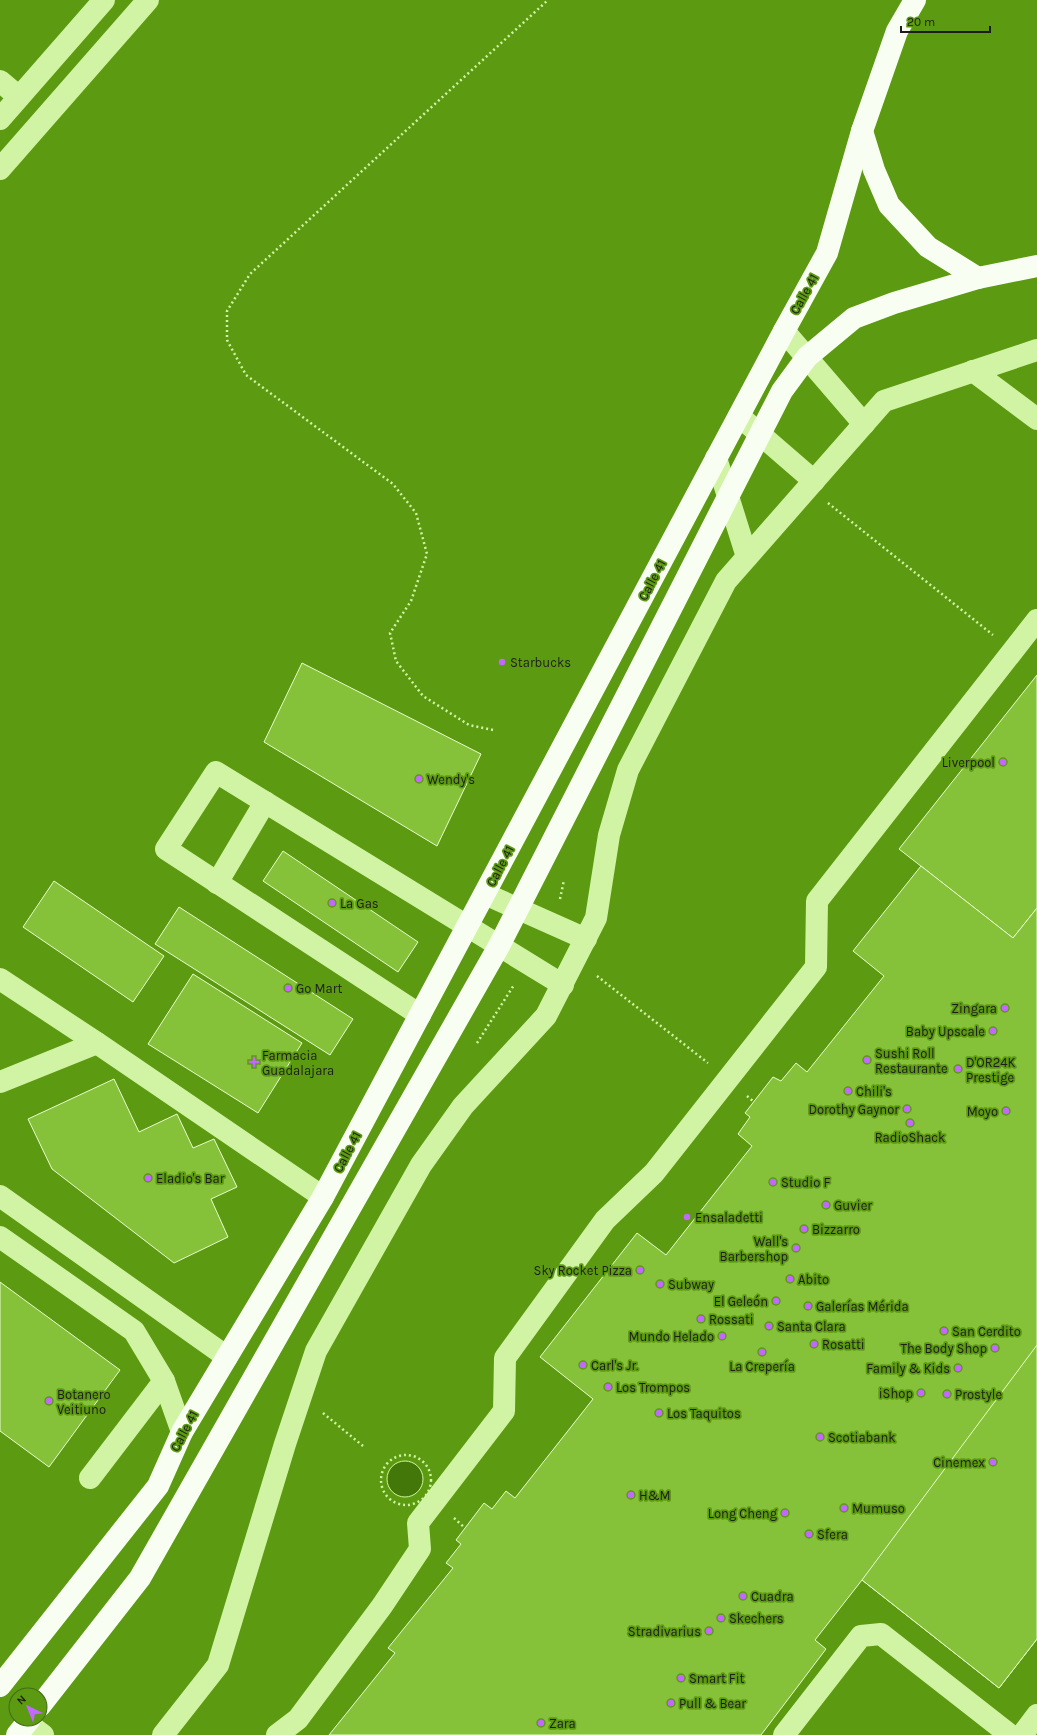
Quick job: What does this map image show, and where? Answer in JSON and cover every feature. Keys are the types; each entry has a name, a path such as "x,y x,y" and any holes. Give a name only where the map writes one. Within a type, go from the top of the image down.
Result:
{"main road":[{"name":"Calle 41","path":"0,1686 158,1486 182,1432 323,1198 716,458 827,253 862,131 897,31 915,0"},
{"path":"862,131 874,170 889,205 928,247 978,278"},
{"path":"48,1696 140,1578 499,946 517,908 782,391 807,357 854,318 894,303 978,278 1037,266"}],"street":[{"path":"0,119 104,0"},
{"path":"0,169 148,0"},
{"path":"0,81 19,97"},
{"path":"784,331 864,424"},
{"path":"163,1735 218,1665 285,1444 316,1350 421,1165 463,1106 546,1016 563,985 596,918 609,835 628,770 726,581 748,557 818,490 864,424 884,401 1037,350"},
{"path":"973,371 1037,419"},
{"path":"739,416 760,434 818,490"},
{"path":"716,458 748,557"},
{"path":"277,1735 298,1719 382,1606 420,1549 418,1523 504,1411 505,1358 604,1220 654,1173 816,967 817,901 1037,620"},
{"path":"420,1015 166,849 216,772 563,985"},
{"path":"217,883 265,802"},
{"path":"485,894 586,939"},
{"path":"0,979 97,1043 323,1198"},
{"path":"0,1082 97,1043"},
{"path":"0,1196 227,1357"},
{"path":"0,1237 134,1331 164,1381 182,1432"},
{"path":"90,1478 164,1381"},
{"path":"784,1735 861,1636 881,1634 1010,1735"},
{"path":"1022,1735 1037,1715"}],"path":[{"path":"493,730 469,725 423,696 396,661 390,633 411,601 427,554 416,512 393,484 246,375 227,340 227,311 250,274 548,0"},
{"path":"818,490 997,638"},
{"path":"592,972 710,1064"},
{"path":"321,1411 363,1446"},
{"path":"399,1455 415,1456 422,1460 427,1465 430,1473 430,1485 426,1496 413,1504 397,1504 390,1500 381,1487 382,1471 386,1464 399,1455"},
{"path":"452,1516 465,1528"}],"shaded area":[{"path":"409,1461 418,1466 422,1472 422,1486 418,1492 409,1497 401,1497 392,1492 388,1486 387,1475 392,1466 398,1462"}],"building":[{"path":"302,663 481,754 437,846 264,742"},
{"name":"Liverpool","path":"1037,675 1037,908 1013,938 899,849"},
{"path":"283,851 418,942 398,972 263,881"},
{"name":"Galerías Mérida","path":"921,866 1013,938 1037,908 1037,1639 999,1688 862,1580 815,1640 826,1649 761,1735 329,1735 395,1653 388,1648 453,1568 446,1563 461,1544 456,1540 484,1503 492,1509 506,1491 515,1498 593,1399 540,1357 637,1233 666,1255 752,1146 738,1134 750,1117 745,1113 773,1077 781,1081 796,1063 807,1072 884,976 853,951"},
{"path":"54,881 164,956 133,1002 23,927"},
{"path":"179,907 353,1019 330,1055 155,944"},
{"path":"193,974 302,1043 258,1113 148,1044"},
{"name":"Eladio's Bar","path":"114,1079 139,1132 177,1114 193,1148 214,1139 237,1187 211,1199 228,1237 174,1263 52,1169 28,1119"},
{"name":"Botanero Veitiuno","path":"0,1282 120,1370 49,1467 0,1431"},
{"name":"Cinemex","path":"1037,1345 1037,1639 999,1688 862,1580"}],"place":[{"name":"Starbucks","path":"502,662"},
{"name":"Liverpool","path":"1003,762"},
{"name":"Wendy's","path":"419,779"},
{"name":"La Gas","path":"332,903"},
{"name":"Go Mart","path":"288,988"},
{"name":"Zingara","path":"1005,1008"},
{"name":"Baby Upscale","path":"993,1031"},
{"name":"Sushi Roll Restaurante","path":"867,1060"},
{"name":"Farmacia Guadalajara","path":"254,1062"},
{"name":"D'OR24K Prestige","path":"958,1069"},
{"name":"Chili's","path":"848,1091"},
{"name":"Dorothy Gaynor","path":"907,1109"},
{"name":"Moyo","path":"1006,1111"},
{"name":"RadioShack","path":"910,1123"},
{"name":"Eladio's Bar","path":"148,1178"},
{"name":"Studio F","path":"773,1182"},
{"name":"Guvier","path":"826,1205"},
{"name":"Ensaladetti","path":"687,1217"},
{"name":"Bizzarro","path":"804,1229"},
{"name":"Wall's Barbershop","path":"796,1248"},
{"name":"Sky Rocket Pizza","path":"640,1270"},
{"name":"Abito","path":"790,1279"},
{"name":"Subway","path":"660,1284"},
{"name":"El Geleón","path":"776,1301"},
{"name":"Galerías Mérida","path":"808,1306"},
{"name":"Rossati","path":"701,1319"},
{"name":"Santa Clara","path":"769,1326"},
{"name":"San Cerdito","path":"944,1331"},
{"name":"Mundo Helado","path":"722,1336"},
{"name":"Rosatti","path":"814,1344"},
{"name":"The Body Shop","path":"995,1348"},
{"name":"La Crepería","path":"762,1352"},
{"name":"Carl's Jr.","path":"583,1365"},
{"name":"Family & Kids","path":"958,1368"},
{"name":"Los Trompos","path":"608,1387"},
{"name":"iShop","path":"921,1393"},
{"name":"Prostyle","path":"947,1394"},
{"name":"Botanero Veitiuno","path":"49,1401"},
{"name":"Los Taquitos","path":"659,1413"},
{"name":"Scotiabank","path":"820,1437"},
{"name":"Cinemex","path":"993,1462"},
{"name":"H&M","path":"631,1495"},
{"name":"Mumuso","path":"844,1508"},
{"name":"Long Cheng","path":"785,1513"},
{"name":"Sfera","path":"809,1534"},
{"name":"Cuadra","path":"743,1596"},
{"name":"Skechers","path":"721,1618"},
{"name":"Stradivarius","path":"709,1631"},
{"name":"Smart Fit","path":"681,1678"},
{"name":"Pull & Bear","path":"671,1703"},
{"name":"Zara","path":"541,1723"}]}
